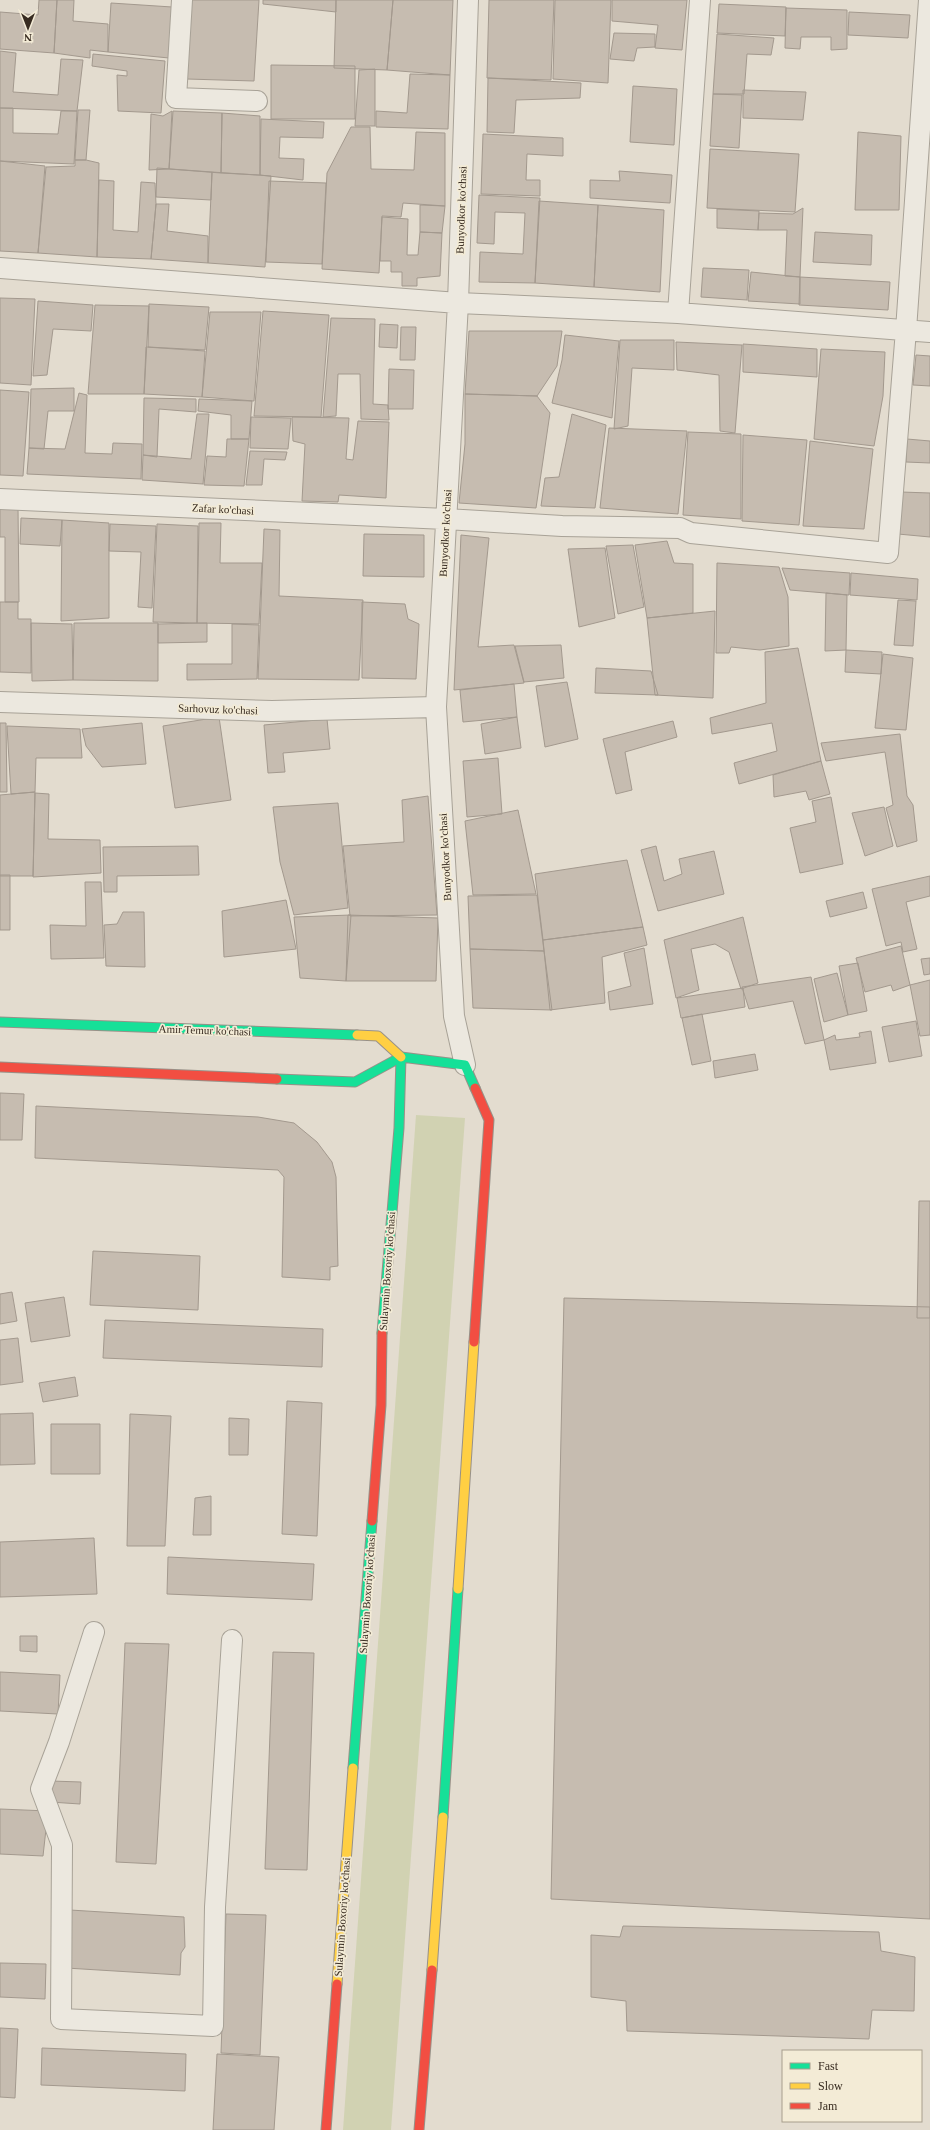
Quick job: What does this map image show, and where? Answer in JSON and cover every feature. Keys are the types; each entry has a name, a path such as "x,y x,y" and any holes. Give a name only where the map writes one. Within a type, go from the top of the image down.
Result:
{"main road":[{"name":"Amir Temur ko'chasi","path":"0,1022 378,1036 401,1057"},
{"path":"0,1067 355,1082 401,1057 465,1066 489,1120 438,1898 419,2130"},
{"name":"Sulaymin Boxoriy ko'chasi","path":"326,2130 381,1405 382,1321 399,1128 401,1057"}],"street":[{"path":"182,0 176,98 257,101"},
{"name":"Bunyodkor ko'chasi","path":"465,1066 454,1016 436,707 458,303 468,0"},
{"path":"678,313 700,0"},
{"path":"906,330 929,0"},
{"path":"0,268 458,303 678,313 930,332"},
{"name":"Zafar ko'chasi","path":"0,498 446,519 562,526 680,528 691,533 888,553 906,330"},
{"name":"Sarhovuz ko'chasi","path":"0,702 272,711 436,707"},
{"path":"94,1632 59,1742 41,1789 62,1846 61,2019 213,2026 215,1907 232,1640"}],"green space":[{"path":"416,1115 465,1118 391,2130 343,2130"}],"building":[{"path":"39,0 57,0 54,53 0,49 0,12 38,15"},
{"path":"57,0 74,0 73,21 108,24 108,52 90,50 90,58 54,53"},
{"path":"190,0 259,0 254,81 187,79"},
{"path":"263,0 336,0 336,12 263,4"},
{"path":"336,0 393,0 387,70 334,68"},
{"path":"393,0 453,0 450,75 387,70"},
{"path":"489,0 554,0 551,80 487,78"},
{"path":"555,0 611,0 608,83 553,79"},
{"path":"612,0 687,0 682,50 655,48 658,25 612,21"},
{"path":"111,3 172,7 169,58 108,52"},
{"path":"719,4 786,7 785,36 717,33"},
{"path":"786,8 847,10 847,49 831,50 831,37 801,37 800,49 785,48"},
{"path":"849,12 910,15 908,38 848,35"},
{"path":"614,33 655,34 655,47 637,48 634,61 610,59"},
{"path":"717,34 774,38 771,55 747,54 744,94 713,94"},
{"path":"0,51 16,53 13,92 58,95 61,59 83,60 77,111 0,108"},
{"path":"93,54 165,61 161,113 118,111 117,75 127,76 127,71 92,66"},
{"path":"271,65 355,66 355,119 271,119"},
{"path":"375,69 375,126 355,126 359,70"},
{"path":"410,74 450,75 448,129 376,127 376,111 407,113"},
{"path":"488,78 581,83 580,98 516,100 514,133 487,132"},
{"path":"633,86 677,89 674,145 630,142"},
{"path":"743,90 806,92 803,120 743,118"},
{"path":"713,94 742,95 739,148 710,146"},
{"path":"0,108 13,108 13,133 58,134 61,111 77,111 74,164 0,161"},
{"path":"78,110 90,110 86,160 75,160"},
{"path":"172,111 169,169 149,170 151,114 163,116"},
{"path":"173,111 222,113 221,173 169,169"},
{"path":"222,113 260,116 260,175 221,173"},
{"path":"261,119 324,122 323,138 280,137 279,158 304,159 303,180 260,175"},
{"path":"351,127 370,127 371,169 414,170 416,132 445,133 445,206 403,203 401,217 382,216 379,273 322,269 327,173"},
{"path":"858,132 901,136 899,210 855,210"},
{"path":"483,134 563,138 563,156 527,154 526,180 540,180 540,196 481,194"},
{"path":"710,149 799,154 795,212 707,208"},
{"path":"75,160 86,160 99,163 97,257 38,253 46,167 75,166"},
{"path":"0,161 45,166 38,253 0,251"},
{"path":"157,168 212,172 211,200 156,197"},
{"path":"619,171 672,175 670,203 590,198 590,180 620,181"},
{"path":"212,172 271,176 265,267 208,263"},
{"path":"99,180 114,181 113,230 138,232 141,182 155,183 156,204 151,259 97,257"},
{"path":"269,181 326,183 322,264 266,262"},
{"path":"479,195 540,198 535,283 479,282 480,252 523,254 525,213 495,212 494,244 477,243"},
{"path":"539,201 598,205 594,287 535,283"},
{"path":"156,204 169,204 167,231 208,236 208,263 151,259"},
{"path":"420,205 445,206 442,233 420,232"},
{"path":"598,205 664,210 660,292 594,287"},
{"path":"803,208 800,277 785,276 787,230 758,230 759,213 793,214"},
{"path":"717,209 759,211 758,230 717,228"},
{"path":"382,217 408,219 407,255 418,255 420,232 442,233 440,276 417,278 417,286 402,286 402,272 391,272 391,261 380,261"},
{"path":"815,232 872,235 871,265 813,262"},
{"path":"703,268 749,270 747,300 701,297"},
{"path":"751,272 800,277 800,304 748,301"},
{"path":"800,277 890,282 888,310 799,305"},
{"path":"0,298 35,299 31,385 0,383"},
{"path":"38,301 93,305 91,331 53,329 47,375 33,376"},
{"path":"149,304 209,307 205,350 148,347"},
{"path":"95,305 149,306 144,394 88,394"},
{"path":"263,311 329,315 321,417 254,416"},
{"path":"210,312 261,312 254,401 202,397"},
{"path":"331,318 375,319 373,404 388,405 389,420 361,419 360,374 338,374 336,416 323,417"},
{"path":"380,324 398,325 397,348 379,347"},
{"path":"401,327 416,327 415,360 400,360"},
{"path":"469,331 562,331 557,366 537,396 465,394"},
{"path":"565,335 619,341 612,418 552,403 562,360"},
{"path":"620,340 674,340 674,370 632,368 628,426 614,429"},
{"path":"676,342 742,345 735,433 720,431 719,375 677,370"},
{"path":"743,344 817,349 817,377 743,372"},
{"path":"146,347 205,351 202,397 144,394"},
{"path":"821,349 885,352 883,396 874,446 814,439"},
{"path":"916,355 930,356 930,386 913,385"},
{"path":"389,369 414,370 413,409 388,409"},
{"path":"74,388 74,411 48,411 44,449 29,448 31,389"},
{"path":"0,390 29,392 23,476 0,475"},
{"path":"79,393 87,395 85,453 112,454 113,443 142,444 141,479 27,474 29,448 65,449"},
{"path":"465,394 537,396 550,413 536,508 459,503 465,444"},
{"path":"144,398 196,399 196,412 159,409 157,457 143,455"},
{"path":"199,399 252,401 249,439 231,439 231,415 198,411"},
{"path":"197,414 209,414 203,484 142,480 143,455 191,459"},
{"path":"572,414 606,425 595,508 541,506 545,478 559,477"},
{"path":"251,417 291,418 288,449 250,448"},
{"path":"292,417 349,418 346,459 353,460 358,421 389,422 386,498 339,495 338,502 302,501 305,444 293,441"},
{"path":"609,428 687,431 678,514 600,508"},
{"path":"688,432 741,434 741,519 683,515"},
{"path":"743,435 807,440 799,525 742,521"},
{"path":"227,439 249,439 244,486 204,485 207,456 226,457"},
{"path":"907,439 930,441 930,463 906,462"},
{"path":"810,441 873,449 864,529 803,526"},
{"path":"250,451 287,452 285,460 264,459 262,485 246,485"},
{"path":"901,492 930,493 930,537 898,534"},
{"path":"0,507 18,507 19,602 5,602 5,537 0,537"},
{"path":"21,518 62,520 60,546 20,544"},
{"path":"62,520 109,523 109,618 61,621"},
{"path":"199,523 221,523 220,563 262,563 259,624 197,623"},
{"path":"110,524 156,526 152,608 138,607 141,552 109,551"},
{"path":"157,524 198,526 197,623 153,622"},
{"path":"264,529 280,530 279,596 363,600 359,680 258,679"},
{"path":"364,534 424,535 424,577 363,576"},
{"path":"461,535 489,538 478,647 514,645 524,683 454,690"},
{"path":"667,541 674,563 693,564 693,613 647,618 635,545"},
{"path":"633,545 644,607 618,614 606,546"},
{"path":"605,548 615,618 579,627 568,549"},
{"path":"717,563 779,567 788,597 789,646 760,650 731,647 729,653 716,653"},
{"path":"782,568 850,573 849,595 790,590"},
{"path":"851,573 918,579 917,600 850,595"},
{"path":"826,593 847,595 846,650 825,651"},
{"path":"898,600 916,601 913,646 894,645"},
{"path":"0,602 18,602 18,619 31,619 31,673 0,672"},
{"path":"362,602 405,604 408,619 419,624 416,679 362,678"},
{"path":"715,611 713,698 655,695 647,618"},
{"path":"31,623 72,624 73,680 32,681"},
{"path":"74,623 158,623 158,681 73,680"},
{"path":"207,623 207,642 158,643 158,624"},
{"path":"232,624 259,625 257,679 187,680 187,664 232,664"},
{"path":"561,645 564,678 524,682 515,646"},
{"path":"798,648 821,761 739,784 734,763 777,751 772,723 712,734 710,718 766,703 765,652"},
{"path":"846,650 882,652 881,674 845,672"},
{"path":"883,654 913,658 906,730 875,728"},
{"path":"596,668 651,671 658,695 595,693"},
{"path":"567,682 578,739 545,747 536,686"},
{"path":"514,684 517,717 463,722 460,690"},
{"path":"219,717 231,800 175,808 163,726"},
{"path":"517,717 521,748 485,754 481,724"},
{"path":"327,719 330,749 283,753 285,772 268,773 264,725"},
{"path":"673,721 677,737 625,752 632,790 616,794 603,739"},
{"path":"0,723 6,723 7,792 0,792"},
{"path":"142,723 146,764 102,767 86,746 82,729"},
{"path":"7,726 80,729 82,758 36,758 35,792 11,794"},
{"path":"900,734 907,796 913,805 917,841 897,847 886,808 893,805 885,752 826,761 821,743"},
{"path":"498,758 502,814 467,817 463,761"},
{"path":"821,761 830,794 809,800 806,791 774,797 773,775"},
{"path":"35,792 33,876 0,876 0,795"},
{"path":"35,793 49,794 48,839 100,840 101,873 33,877"},
{"path":"428,796 437,915 350,916 343,846 404,842 402,800"},
{"path":"831,797 843,864 800,873 790,828 816,822 812,801"},
{"path":"338,803 348,908 294,915 280,862 273,807"},
{"path":"884,807 893,846 865,856 852,813"},
{"path":"518,810 536,894 473,895 465,821"},
{"path":"198,846 199,875 117,876 117,892 104,892 103,847"},
{"path":"656,846 664,881 682,874 679,859 714,851 724,894 658,911 641,850"},
{"path":"627,860 643,927 543,940 535,874"},
{"path":"0,875 10,875 10,930 0,930"},
{"path":"930,876 930,896 906,902 917,949 903,952 901,942 886,946 872,889"},
{"path":"85,882 101,882 104,958 51,959 50,925 86,926"},
{"path":"863,892 867,908 830,917 826,901"},
{"path":"537,895 544,951 470,949 468,896"},
{"path":"286,900 296,949 224,957 222,911"},
{"path":"123,912 144,912 145,967 106,966 104,925 117,924"},
{"path":"348,915 438,918 436,981 346,981"},
{"path":"351,915 346,981 300,978 294,917"},
{"path":"743,917 758,983 741,989 729,952 715,944 691,949 699,990 676,998 664,940"},
{"path":"643,927 647,945 602,957 605,1003 550,1010 543,940"},
{"path":"901,946 910,985 893,991 891,985 865,992 856,958"},
{"path":"644,948 653,1004 610,1010 608,992 631,986 624,953"},
{"path":"470,949 544,951 552,1010 473,1008"},
{"path":"930,958 930,974 924,975 921,959"},
{"path":"858,963 867,1011 848,1015 839,966"},
{"path":"837,973 848,1015 824,1022 814,979"},
{"path":"811,977 824,1040 805,1044 793,1001 749,1009 742,987"},
{"path":"930,980 930,1035 920,1036 910,985"},
{"path":"743,988 745,1007 681,1018 677,998"},
{"path":"702,1014 711,1061 692,1065 682,1018"},
{"path":"916,1021 922,1056 889,1062 882,1027"},
{"path":"871,1031 876,1063 830,1070 824,1040 835,1035 836,1040 860,1037 859,1033"},
{"path":"755,1054 758,1070 715,1078 713,1061"},
{"path":"0,1093 24,1094 22,1140 0,1140"},
{"path":"36,1106 258,1117 294,1123 317,1142 332,1162 336,1177 338,1266 330,1267 330,1280 282,1277 284,1177 278,1170 35,1158"},
{"path":"919,1201 930,1201 930,1318 917,1318"},
{"path":"93,1251 200,1256 198,1310 90,1305"},
{"path":"12,1292 17,1321 0,1324 0,1294"},
{"path":"64,1297 70,1336 31,1342 25,1303"},
{"path":"564,1298 930,1307 930,1919 551,1899"},
{"path":"105,1320 323,1329 322,1367 103,1358"},
{"path":"18,1338 23,1382 0,1385 0,1340"},
{"path":"75,1377 78,1396 43,1402 39,1383"},
{"path":"287,1401 322,1403 317,1536 282,1534"},
{"path":"33,1413 35,1464 0,1465 0,1414"},
{"path":"130,1414 171,1416 165,1546 127,1546"},
{"path":"229,1418 249,1419 248,1455 229,1455"},
{"path":"51,1424 100,1424 100,1474 51,1474"},
{"path":"211,1496 211,1535 193,1535 195,1498"},
{"path":"94,1538 97,1594 0,1597 0,1542"},
{"path":"168,1557 314,1564 312,1600 167,1594"},
{"path":"20,1636 37,1636 37,1652 20,1651"},
{"path":"125,1643 169,1644 156,1864 116,1862"},
{"path":"273,1652 314,1653 307,1870 265,1869"},
{"path":"0,1672 60,1675 58,1714 0,1711"},
{"path":"51,1781 81,1782 80,1804 50,1802"},
{"path":"0,1809 48,1811 43,1856 0,1854"},
{"path":"70,1910 184,1917 185,1947 181,1953 180,1975 66,1968"},
{"path":"226,1914 266,1915 260,2055 221,2053"},
{"path":"623,1926 879,1932 881,1951 915,1957 914,2011 872,2010 869,2039 627,2031 626,2001 591,1997 591,1935 620,1937"},
{"path":"0,1963 46,1964 45,1999 0,1997"},
{"path":"0,2028 18,2029 15,2098 0,2097"},
{"path":"42,2048 186,2054 185,2091 41,2085"},
{"path":"217,2054 279,2057 274,2130 213,2130"}],"traffic: fast":[{"path":"0,1022 357,1035"},
{"path":"277,1079 355,1082 401,1057 465,1065 475,1088"},
{"path":"382,1333 399,1128 401,1057"},
{"path":"353,1768 372,1521"},
{"path":"443,1817 458,1589"}],"traffic: slow":[{"path":"357,1035 378,1036 401,1057"},
{"path":"458,1589 474,1342"},
{"path":"337,1984 353,1768"},
{"path":"432,1970 443,1817"}],"traffic: jam":[{"path":"0,1067 277,1079"},
{"path":"474,1342 489,1120 475,1088"},
{"path":"372,1521 381,1405 382,1333"},
{"path":"419,2130 432,1970"},
{"path":"326,2130 337,1984"}]}
